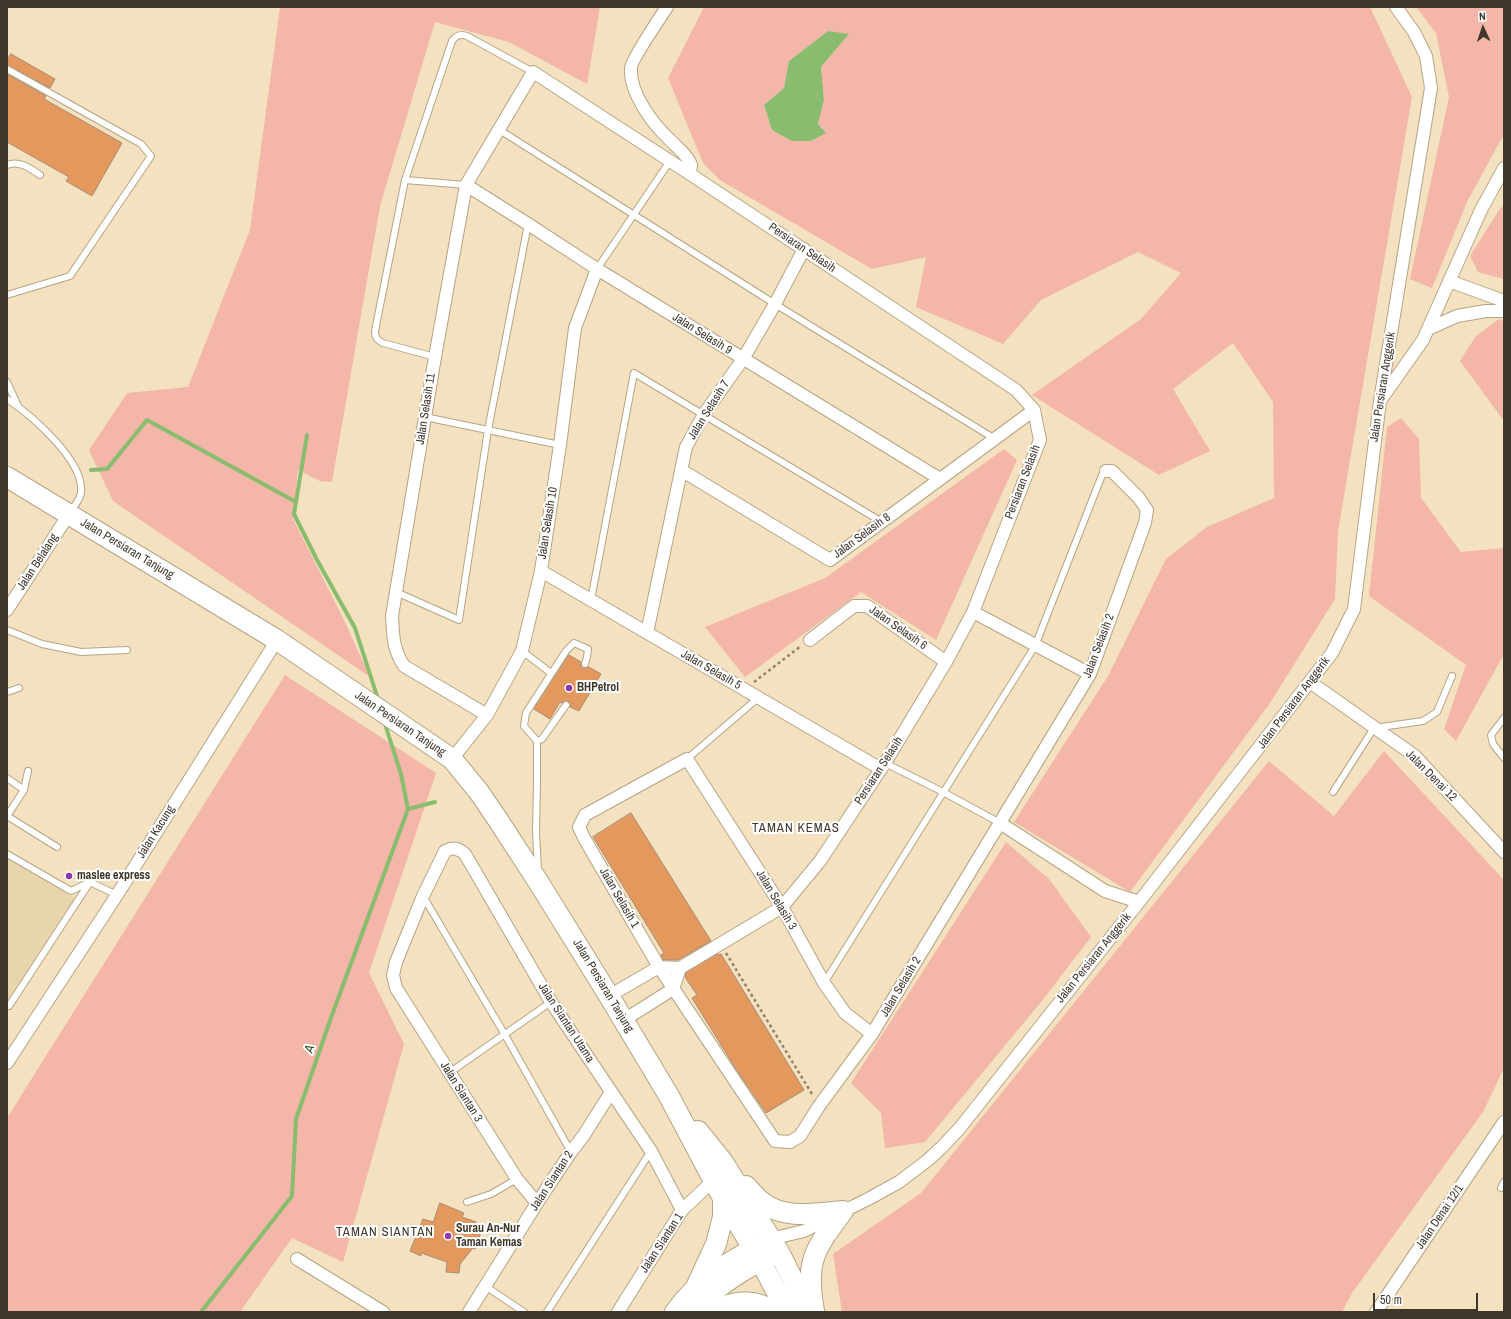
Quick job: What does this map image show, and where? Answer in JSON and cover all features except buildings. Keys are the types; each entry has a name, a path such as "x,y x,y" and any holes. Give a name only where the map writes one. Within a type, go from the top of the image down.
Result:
{"main road":[{"name":"Jalan Persiaran Tanjung","path":"7,477 277,640 452,759 479,792 539,883 610,996 669,1096 723,1198 787,1312"},
{"name":"Jalan Persiaran Tanjung","path":"669,1096 723,1162 775,1246 809,1312"},
{"path":"723,1162 762,1203 785,1213 799,1214 843,1211"},
{"path":"697,1285 716,1244 723,1217 723,1198"},
{"path":"814,1312 810,1289 811,1265 817,1249 843,1211"},
{"path":"713,1312 730,1304 753,1302 776,1312"}],"street":[{"path":"667,7 630,66 631,78 636,95 646,110 664,135 688,159 691,165 690,174"},
{"name":"Jalan Persiaran Anggerik","path":"674,1312 697,1285 727,1262 756,1255 899,1182 941,1148 959,1129 1139,902 1332,652 1354,609 1380,401 1431,88 1426,56 1414,32 1396,7"},
{"name":"Persiaran Selasih","path":"533,72 1016,390 1034,410 1040,440 973,612 946,662 883,766 820,861 782,907 680,968"},
{"name":"Jalan Selasih 11","path":"487,715 404,666 398,656 393,642 392,616 435,357 466,185 533,72"},
{"path":"1380,401 1423,340 1481,210 1504,168"},
{"name":"Jalan Selasih 9","path":"466,185 597,270 940,479"},
{"name":"Jalan Selasih 7","path":"647,634 686,448 704,414 742,359 775,304 804,249"},
{"name":"Jalan Selasih 10","path":"452,759 487,715 522,650 541,571 560,445 575,328 597,270"},
{"path":"1449,281 1504,301"},
{"path":"1428,330 1457,316 1486,311 1504,311"},
{"name":"Jalan Selasih 8","path":"681,470 830,560 1034,410"},
{"name":"Jalan Selasih 2","path":"790,1142 800,1136 819,1106 872,1034 1090,674 1145,523 1147,510 1139,498 1112,471 1106,471"},
{"name":"Jalan Belalang","path":"7,610 69,514"},
{"name":"Jalan Selasih 5","path":"541,571 758,698 883,766"},
{"name":"Jalan Selasih 6","path":"810,640 854,606 867,606 946,662"},
{"path":"973,612 1090,674"},
{"name":"Jalan Kacung","path":"7,1063 11,1048 117,895 277,640"},
{"name":"Jalan Denai 12","path":"1310,682 1415,756 1504,852"},
{"name":"Jalan Selasih 3","path":"687,759 782,907 824,983 845,1014 872,1034"},
{"name":"Jalan Selasih 1","path":"687,759 585,815 579,827 673,989 775,1141 790,1142"},
{"path":"1000,823 1105,891 1139,902"},
{"name":"Jalan Siantan Utama","path":"424,896 445,851 455,848 465,854 550,1002 651,1151 682,1210"},
{"name":"Jalan Siantan 3","path":"424,896 396,962 393,975 396,988 516,1179 537,1203"},
{"path":"610,996 659,967 680,968 673,989 624,1020"},
{"name":"Jalan Siantan 2","path":"469,1312 537,1203 584,1135 611,1092"},
{"name":"Jalan Denai 12/1","path":"1376,1312 1504,1122"},
{"name":"Jalan Siantan 1","path":"618,1312 682,1210 714,1180"},
{"name":"Jalan Persiaran Anggerik","path":"695,1312 711,1295 736,1276 756,1255"},
{"path":"297,1259 382,1312"}],"lane":[{"path":"435,357 378,341 375,336 375,331 405,180 452,41 461,34 467,36 533,72"},
{"path":"7,69 141,144 151,156 70,276 7,295"},
{"path":"498,130 635,214 775,304 995,439"},
{"path":"597,270 670,161"},
{"path":"7,165 14,162 30,168 40,175"},
{"path":"405,180 466,185"},
{"path":"396,592 459,620 488,430 528,224"},
{"path":"591,600 634,373 882,522"},
{"path":"7,382 18,406"},
{"path":"7,399 18,406 63,448 76,470 81,480 81,495 69,514"},
{"path":"425,417 560,445"},
{"path":"824,983 1035,646 1102,475 1106,471"},
{"path":"7,630 42,644 82,652 127,650"},
{"path":"539,883 536,832 537,741 524,726 526,713 566,651 574,643 588,649 588,657 585,664"},
{"path":"522,650 551,673"},
{"path":"1333,792 1374,728 1423,721 1438,712 1452,676"},
{"path":"7,692 19,688"},
{"name":"Jalan Selasih 1","path":"687,759 758,698"},
{"path":"537,741 542,739 566,705"},
{"path":"1504,718 1491,735 1493,744 1504,758"},
{"path":"883,766 943,792 1000,823"},
{"path":"28,771 24,790 7,816 57,847"},
{"path":"7,778 24,790"},
{"path":"7,854 71,892 90,882"},
{"path":"90,882 117,895"},
{"path":"8,1007 90,882"},
{"path":"424,896 571,1152"},
{"path":"449,1073 550,1002"},
{"path":"547,1312 651,1151"},
{"path":"467,1202 491,1194 516,1179"},
{"path":"1501,1188 1504,1182"},
{"path":"485,1286 524,1312"}],"path":[{"path":"744,690 810,640"},
{"path":"720,944 819,1106"}],"shaded area":[{"path":"280,7 600,7 587,84 509,42 435,22 380,206 332,482 320,481 298,470 293,519 344,620 370,677 113,501 89,450 127,393 188,387 250,230"},
{"path":"704,7 1370,7 1412,97 1338,531 1335,599 1270,703 1130,892 1014,822 1108,676 1166,559 1207,527 1274,498 1273,402 1233,343 1173,389 1210,451 1159,475 1032,395 1141,319 1181,273 1138,252 1041,300 1003,344 916,307 926,257 872,269 720,180 703,163 668,78","holes":["828,31 848,35 821,67 824,100 818,124 825,132 811,141 792,141 772,130 764,105 784,88 789,61"]},
{"path":"1416,7 1504,7 1504,134 1467,202 1432,288 1410,279 1449,97 1436,33"},
{"path":"828,31 849,34 821,67 824,100 818,124 826,133 811,141 792,141 772,130 764,105 784,88 789,61"},
{"path":"1501,207 1504,208 1504,279 1478,272 1470,256"},
{"path":"1499,319 1504,321 1504,421 1460,361 1476,336"},
{"path":"1401,418 1419,439 1421,498 1461,552 1504,548 1504,654 1456,741 1444,729 1466,665 1369,596 1387,427"},
{"path":"1004,449 1017,460 936,640 861,592 745,677 705,627 825,578"},
{"path":"285,675 436,773 369,973 404,1044 343,1262 292,1238 240,1312 7,1312 7,1118"},
{"path":"1384,751 1504,880 1504,1068 1483,1112 1352,1293 1342,1312 842,1312 833,1254 921,1193 1269,761 1334,816"},
{"path":"1006,842 1049,879 1091,937 1041,1002 925,1142 885,1148 881,1113 851,1083"},
{"path":"7,857 75,898 8,1001 7,1001"}],"waterway":[{"path":"91,470 107,469 147,420 296,502"},
{"path":"307,435 294,514 317,560 355,628 378,699"},
{"name":"A","path":"201,1312 292,1196 296,1119 332,1015 408,809 401,774 384,721"},
{"path":"408,809 435,802"}],"place":[{"name":"BHPetrol","path":"569,688"},
{"name":"maslee express","path":"69,876"},
{"name":"Surau An-Nur Taman Kemas","path":"448,1236"}],"district":[{"name":"TAMAN KEMAS","path":"796,829"},
{"name":"TAMAN SIANTAN","path":"385,1233"}]}
